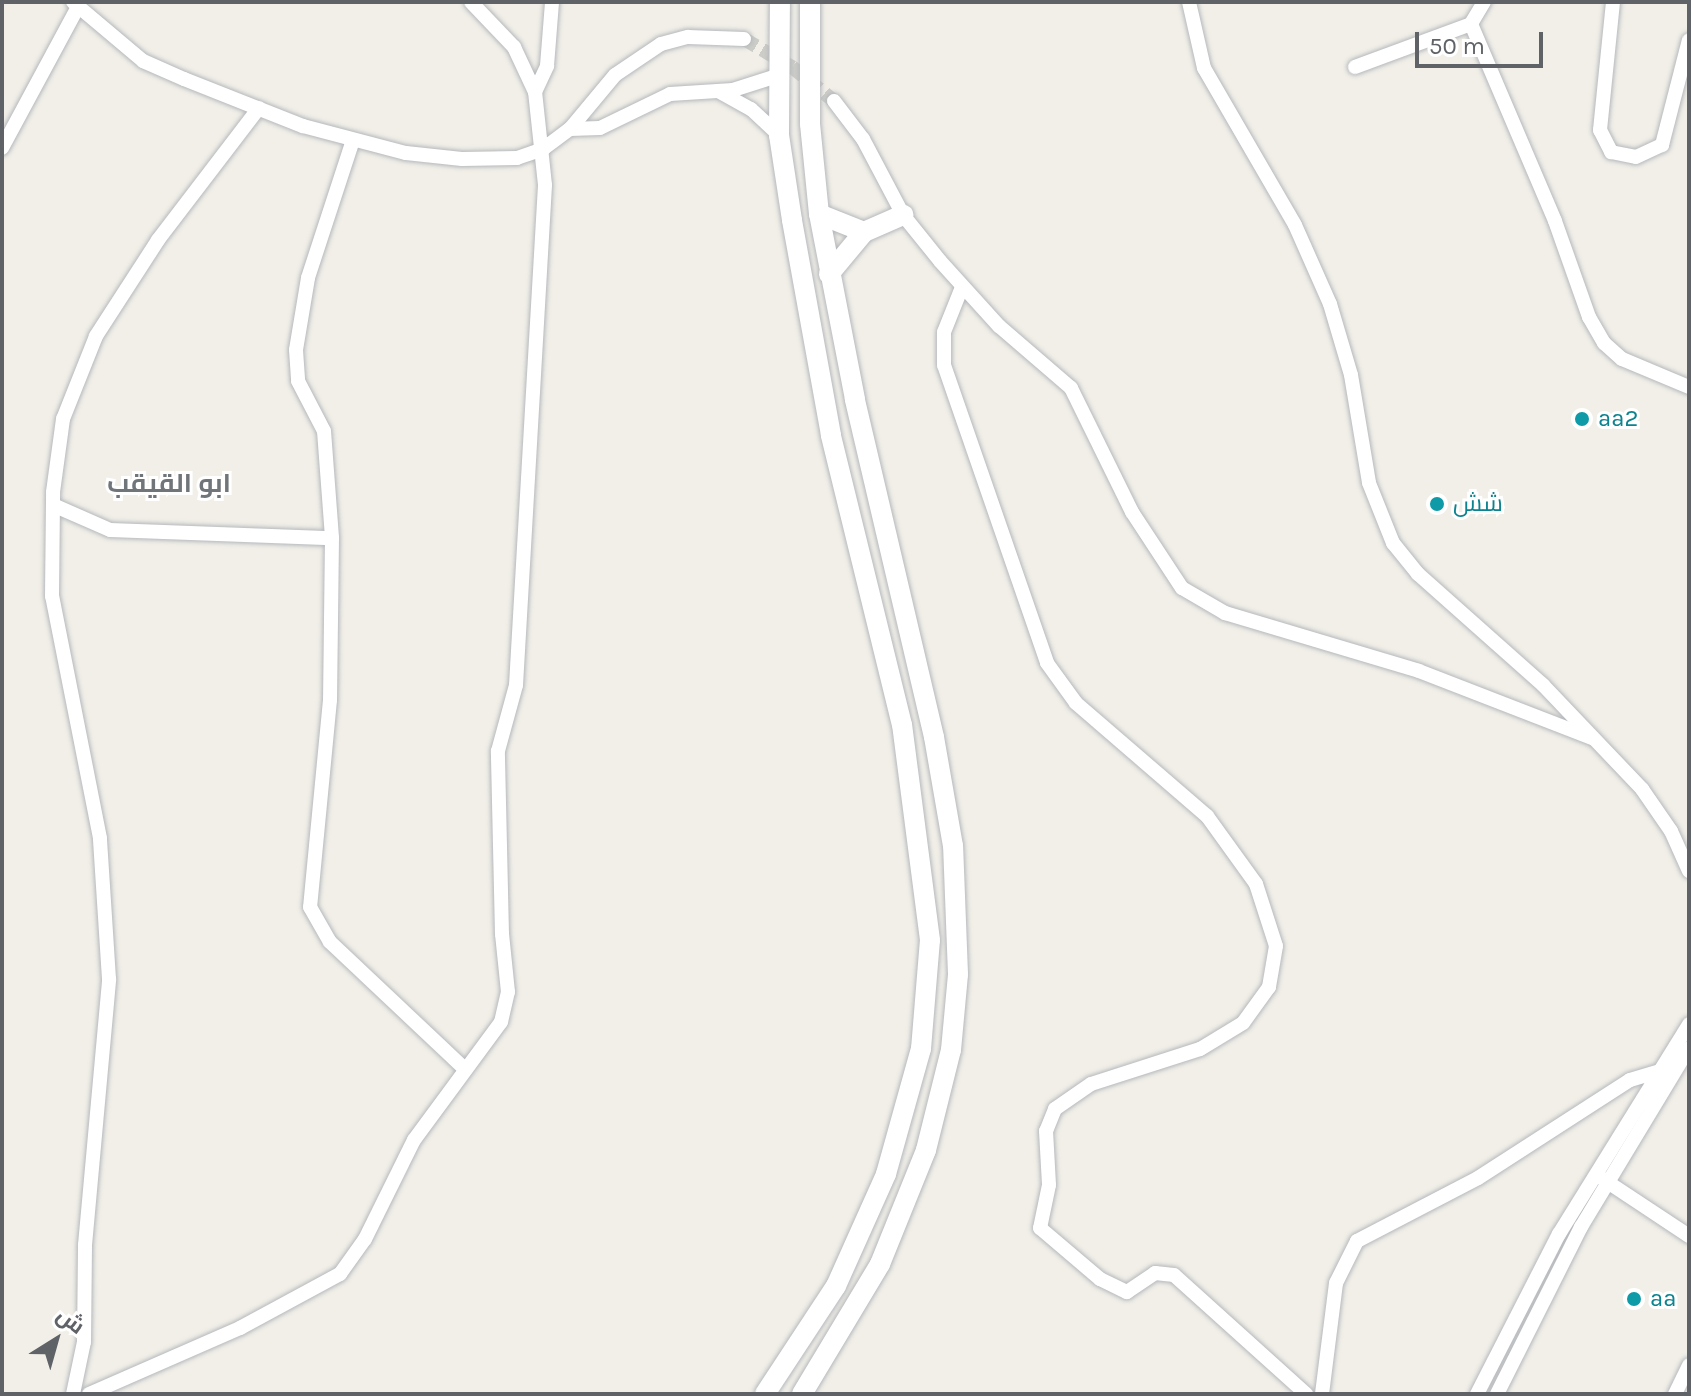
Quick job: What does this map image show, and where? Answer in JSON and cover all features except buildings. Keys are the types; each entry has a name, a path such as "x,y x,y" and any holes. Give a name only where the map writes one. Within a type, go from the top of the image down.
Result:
{"main road":[{"path":"765,1394 836,1286 886,1174 921,1049 930,940 902,725 831,435 779,135 777,76 780,2"},
{"path":"802,1394 880,1264 926,1150 951,1050 958,974 953,846 934,737 829,274 819,214 810,124 810,2"},
{"path":"819,214 864,232"},
{"path":"829,274 864,232 903,215"}],"street":[{"path":"89,1394 240,1328 340,1274 365,1239 414,1140 465,1069 494,1037 508,992 502,934 498,751 516,685 543,149 535,92 514,47 471,2"},
{"path":"535,92 547,66 552,2"},
{"path":"1189,2 1204,68 1295,225 1335,317 1369,483 1384,527 1418,574 1543,685 1658,810 1689,871"},
{"path":"1355,67 1471,24 1484,2"},
{"path":"1613,2 1600,130 1611,152 1636,157 1662,145 1689,40"},
{"path":"2,148 75,4 143,61 259,108 353,140 406,153 462,159 517,158 543,149 570,129 615,75 661,44 688,37 744,39"},
{"path":"1471,24 1596,330 1622,359 1689,387"},
{"path":"570,129 600,128 670,94 718,90 777,76"},
{"path":"718,90 751,109 779,135"},
{"path":"834,101 863,139 903,215 962,287 1071,388 1160,563 1196,599 1225,613 1419,671 1592,738"},
{"path":"73,1394 84,1342 85,1245 109,979 100,838 53,608 53,505 63,419 96,336 158,240 259,108"},
{"path":"353,140 308,278 296,350 298,381 324,431 332,538 330,700 310,907 330,942 465,1069"},
{"path":"962,287 944,332 944,365 1047,663 1076,703 1207,816 1256,884 1276,946 1269,987 1243,1023 1200,1049 1091,1084 1055,1109 1046,1131 1049,1185 1040,1228 1115,1288 1127,1292 1155,1273 1174,1275 1306,1394"},
{"path":"53,505 110,530 332,538"},
{"path":"1497,1394 1602,1178 1660,1067 1689,1024"},
{"path":"1477,1394 1531,1285 1689,1048"},
{"path":"1322,1394 1336,1283 1357,1241 1478,1178 1630,1080 1660,1067 1677,1066"},
{"path":"1602,1178 1689,1236"},
{"path":"1675,1394 1689,1365"}],"tunnel":[{"path":"744,39 792,67 834,101"}],"place":[{"name":"aa2","path":"1582,419"},
{"name":"شش","path":"1437,504"},
{"name":"aa","path":"1634,1299"}],"district":[{"name":"ابو القيقب","path":"169,484"}]}
